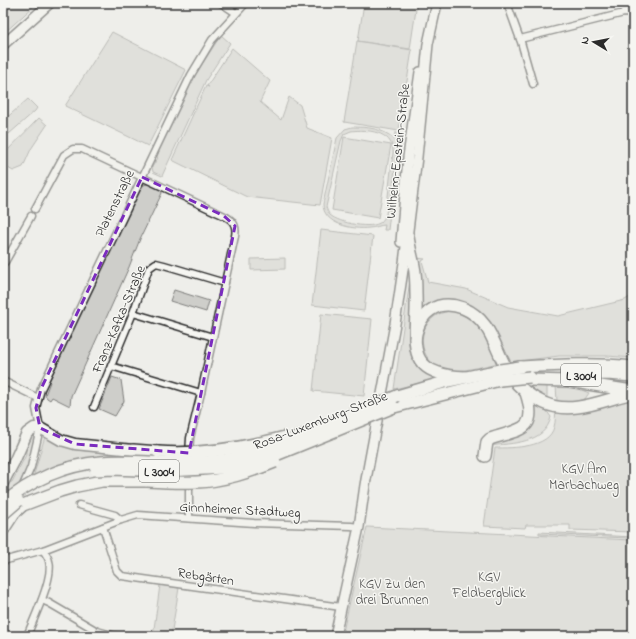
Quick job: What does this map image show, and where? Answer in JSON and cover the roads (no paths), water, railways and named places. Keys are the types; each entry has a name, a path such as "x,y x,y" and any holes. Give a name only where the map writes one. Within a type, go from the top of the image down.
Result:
{"highway":[{"path":"408,236 416,282 417,305 415,339 417,352 421,360 428,368 442,375 465,377"},
{"path":"415,339 416,330 420,322 428,313 434,308 449,304 465,309 482,322 492,335 510,375 526,392 545,404 574,408 633,392"},
{"name":"Rosa-Luxemburg-Straße","path":"8,507 24,488 42,478 71,467 88,463 112,461 196,463 224,460 269,449 396,401 500,375 520,367 563,364 633,366"},
{"name":"L 3004","path":"530,378 606,374 633,376"},
{"path":"500,375 569,381 633,392"},
{"name":"Rosa-Luxemburg-Straße","path":"8,507 35,490 58,479 87,471 112,469 166,471 224,468 271,457 322,437 430,386 465,377 500,375"},
{"path":"485,456 487,442 490,439 516,432 526,424 531,414 531,408 526,392"},
{"path":"133,450 180,453 219,450 242,447 311,432"},
{"path":"3,530 8,507 77,486 102,482 197,482 226,479 251,472 275,462 322,437"}],"main road":[{"path":"3,45 50,3"},
{"name":"Wilhelm-Epstein-Straße","path":"335,636 399,304 408,236 428,44 436,3"},
{"name":"Wilhelm-Epstein-Straße","path":"399,304 401,246 408,157 424,45 436,3"},
{"path":"4,482 27,433 34,428 40,428 61,440 75,444 133,450"}],"street":[{"path":"221,3 236,13"},
{"name":"Platenstraße","path":"3,524 8,507 24,484 31,467 40,428 36,411 40,389 191,75 212,40 246,3"},
{"path":"507,3 520,39 533,84"},
{"path":"624,13 625,3"},
{"path":"520,39 624,13 633,14"},
{"path":"35,210 64,155 73,148 82,149 232,220 236,232 190,438 189,518"},
{"path":"5,262 31,216"},
{"name":"Franz-Kafka-Straße","path":"94,408 133,313 149,268 156,264 225,283"},
{"path":"133,313 213,337"},
{"path":"111,366 201,393"},
{"path":"3,381 38,398"},
{"path":"79,505 115,515 121,520"},
{"name":"Ginnheimer Stadtweg","path":"3,561 44,550 121,520 138,515 254,523 356,527"},
{"name":"Rebgärten","path":"103,527 117,571 122,576 342,603"},
{"path":"27,636 42,600 48,576 50,565 44,550"},
{"path":"42,600 97,631 116,636"}],"park label":[{"name":"KGV Am Marbachweg","path":"584,476"},
{"name":"KGV Feldbergblick","path":"489,584"},
{"name":"KGV Zu den drei Brunnen","path":"392,592"}]}
